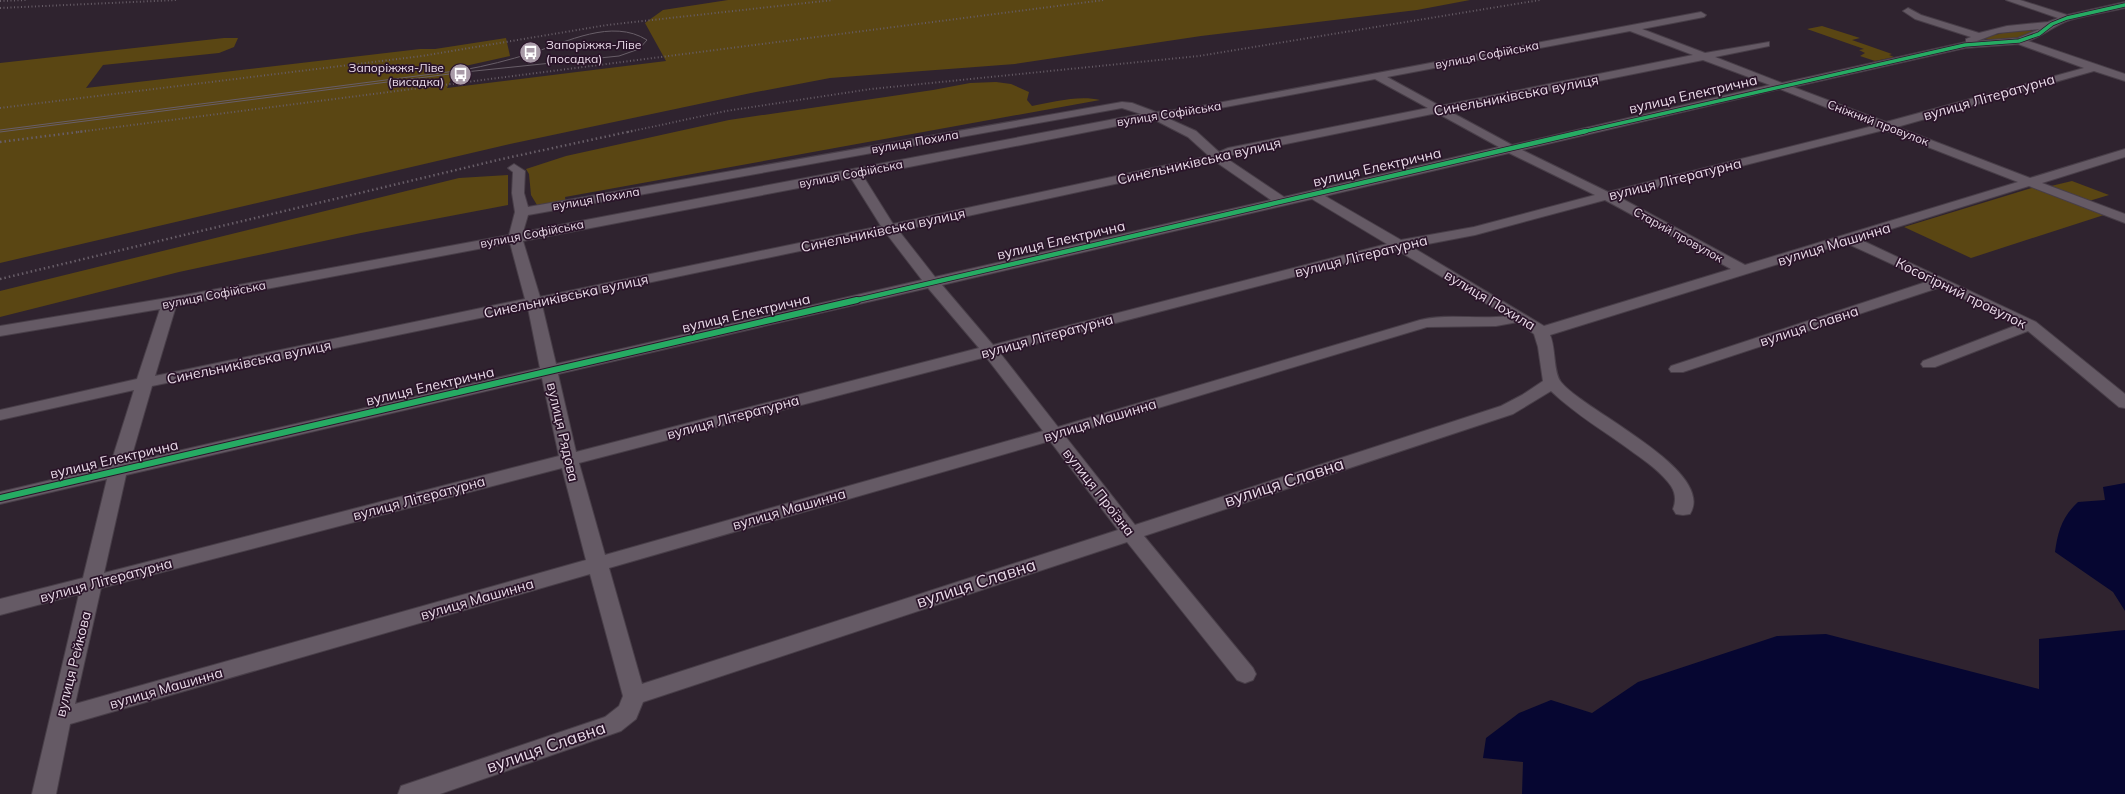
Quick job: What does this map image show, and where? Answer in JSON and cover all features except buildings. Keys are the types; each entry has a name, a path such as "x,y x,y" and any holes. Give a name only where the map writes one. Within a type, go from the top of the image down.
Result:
{"street":[{"path":"2011,0 2067,18"},
{"name":"вулиця Електрична","path":"1965,45 1978,36 2022,27 2052,24 2067,18 2125,5"},
{"path":"1908,11 1918,17 1998,43"},
{"name":"вулиця Софійська","path":"0,331 169,304 1155,116 1192,111 1701,15"},
{"name":"вулиця Електрична","path":"0,498 1781,86 1965,45 2014,41 2042,32 2052,24"},
{"path":"2022,27 2042,32"},
{"name":"Сніжний провулок","path":"1631,28 2125,219"},
{"path":"2014,41 2125,78"},
{"name":"Синельниківська вулиця","path":"0,414 1066,192 1218,158 1228,152 1765,44"},
{"name":"вулиця Літературна","path":"0,607 1398,245 1475,231 1606,196 1886,126 2094,68"},
{"name":"Старий провулок","path":"1377,76 1442,110 1511,149 1606,196 1745,271"},
{"name":"вулиця Похила","path":"522,212 1113,105 1128,105 1192,134 1218,158 1282,201"},
{"name":"вулиця Машинна","path":"1542,332 2033,183 2125,153"},
{"path":"514,168 519,171 518,193 522,212 515,237"},
{"name":"вулиця Проїзна","path":"855,174 890,229 932,283 990,350 1130,532 1245,674"},
{"name":"вулиця Похила","path":"1313,194 1537,327 1542,332 1552,382"},
{"name":"вулиця Рядова","path":"515,237 534,303 569,460 634,696"},
{"name":"Косогірний провулок","path":"1848,239 1942,282 2030,326 2125,403"},
{"name":"вулиця Славна","path":"1677,369 1942,282"},
{"name":"вулиця Рейкова","path":"44,794 60,718 118,471 169,304"},
{"name":"вулиця Машинна","path":"60,718 1054,434 1425,323 1446,321 1497,323 1519,317"},
{"path":"1929,364 2030,326"},
{"path":"1552,382 1573,402 1639,448 1666,469 1680,485 1686,498 1683,509"},
{"name":"вулиця Славна","path":"410,794 613,724 628,712 634,696 1130,532 1507,410 1528,399 1552,382"}],"shaded area":[{"path":"728,0 1470,0 1417,10 1201,36 1015,64 830,78 751,93 510,144 0,263 0,63 224,38 238,38 234,47 219,53 103,65 86,88 420,49 435,49 506,38 510,56 456,68 447,88 666,61 645,23 663,10"},
{"path":"1822,26 1860,38 1852,40 1892,54 1889,55 1894,57 1875,61 1860,56 1865,53 1859,50 1864,49 1807,29"},
{"path":"2018,29 2032,31 2034,34 2001,42 1983,38"},
{"path":"996,82 1011,84 1029,92 1027,100 1032,106 1083,98 1100,100 565,197 566,203 545,207 537,205 531,195 529,174 526,169 566,156 729,120 933,90 970,83"},
{"path":"508,175 508,205 361,233 179,272 0,317 0,291 459,178"},
{"path":"2072,181 2109,195 2089,201 2051,186"},
{"path":"2035,187 2107,214 1971,258 1904,227"},
{"path":"2125,483 2125,611 2113,592 2055,552 2064,519 2078,502 2105,500 2103,487"},
{"path":"2125,630 2125,794 1522,794 1523,762 1483,758 1486,738 1519,713 1551,700 1592,713 1638,682 1777,636 1826,634 2039,689 2039,639"}],"tram line":[{"path":"0,130 463,70 532,53 575,38 604,32 619,31 633,34 647,40 639,49 619,56 465,72 0,132"}],"railway":[{"path":"0,1 28,0"},
{"path":"0,8 177,0"},
{"path":"0,108 422,56 607,25 833,0"},
{"path":"78,132 1104,0"},
{"path":"628,132 726,111 871,89 1199,56 1540,0"},
{"path":"0,142 86,131"},
{"path":"0,279 502,159 632,131"}],"cycle path":[{"path":"0,498 1781,86 1965,45 2019,41 2039,34 2052,24 2067,18 2125,5"}],"place":[{"name":"Запоріжжя-Ліве (посадка)","path":"531,52"},
{"name":"Запоріжжя-Ліве (висадка)","path":"460,75"}]}
